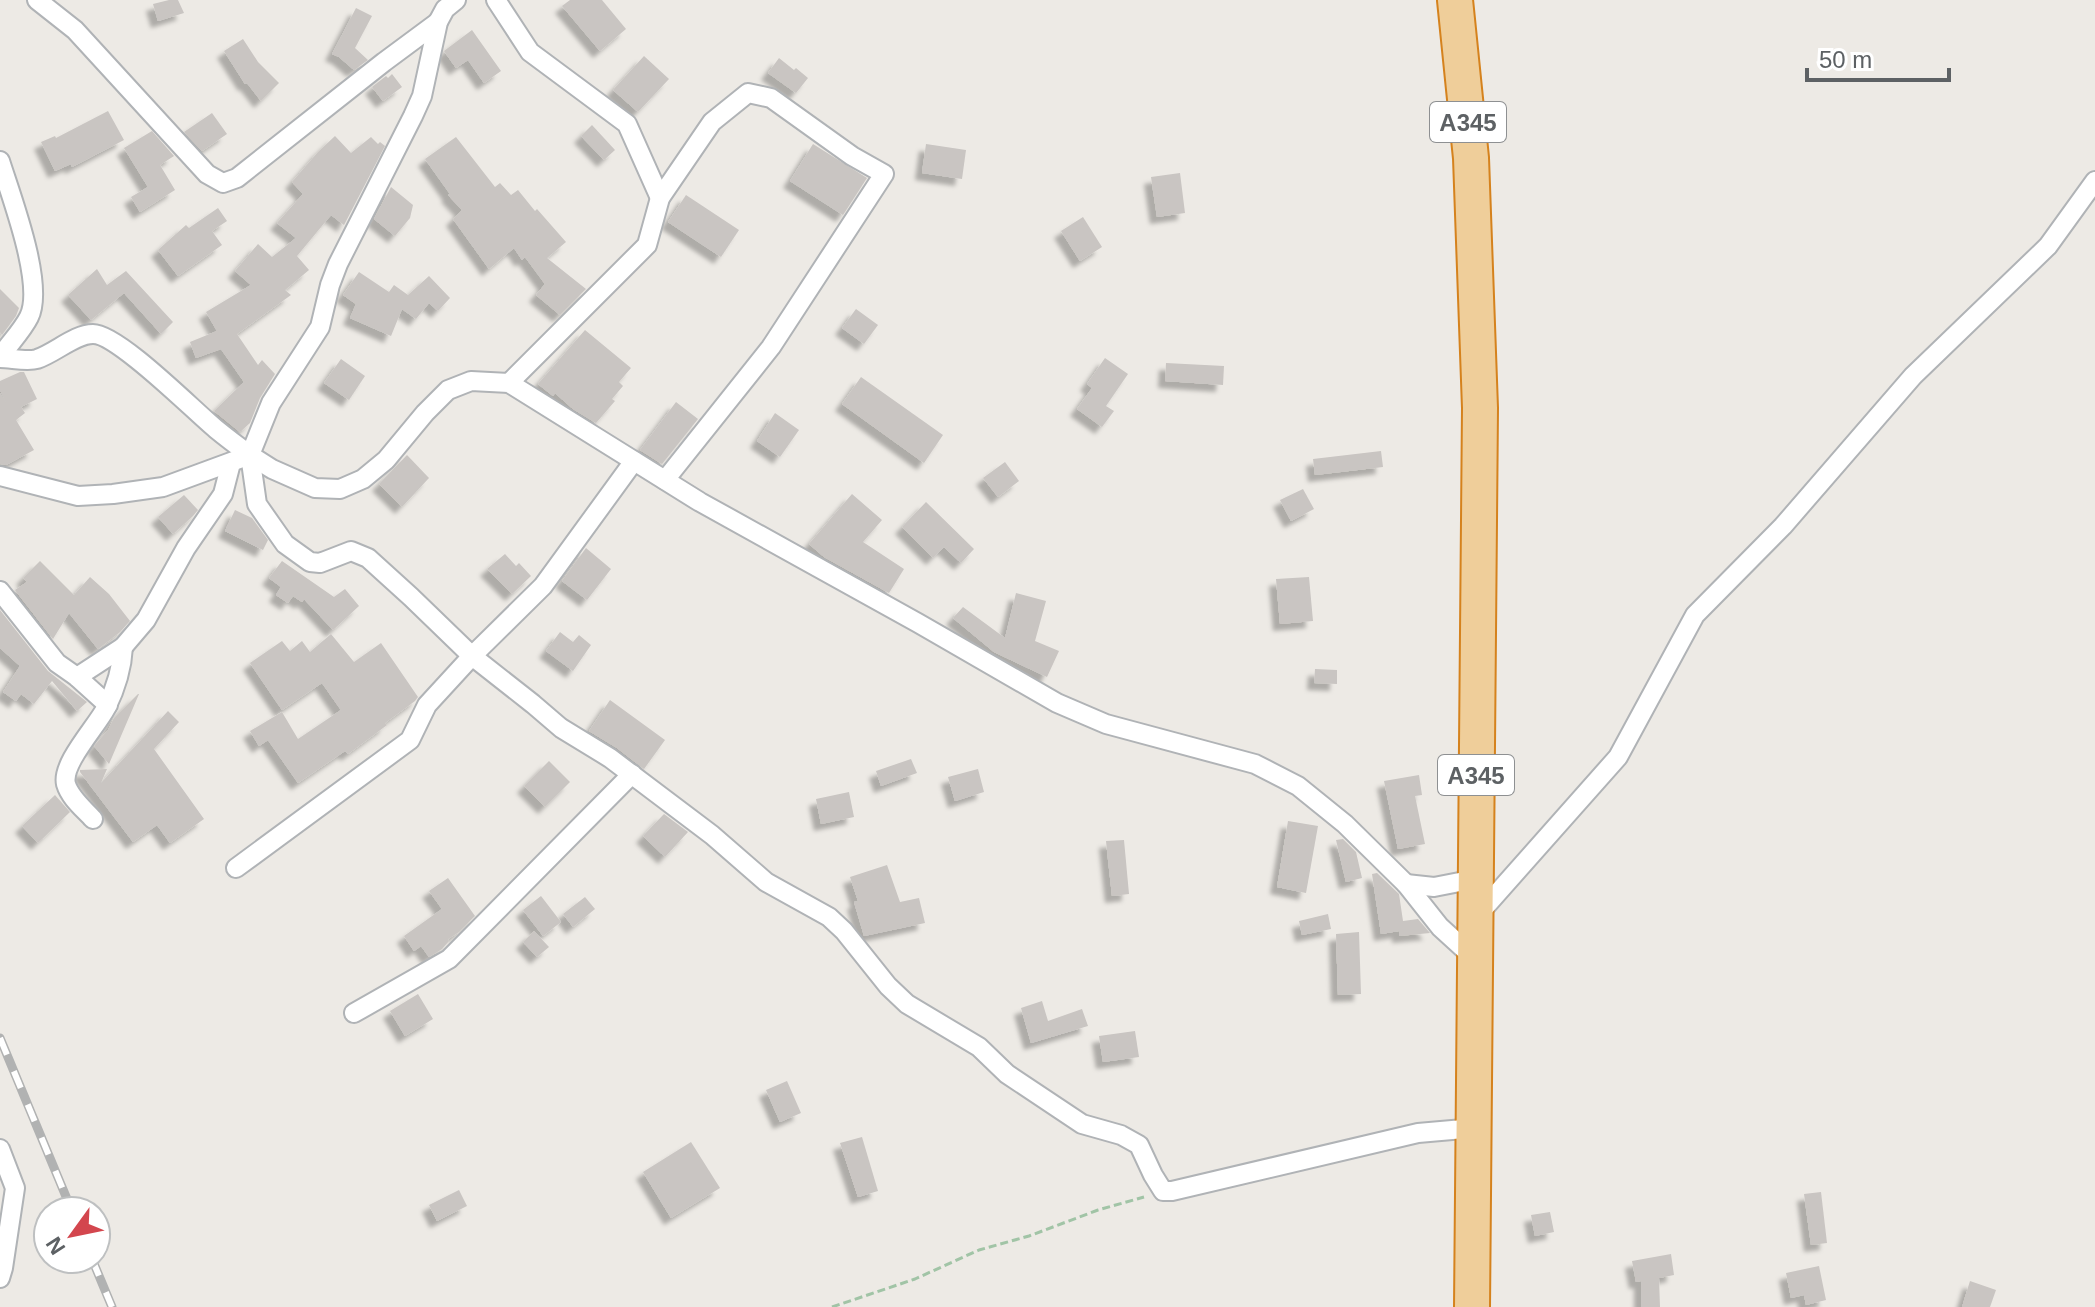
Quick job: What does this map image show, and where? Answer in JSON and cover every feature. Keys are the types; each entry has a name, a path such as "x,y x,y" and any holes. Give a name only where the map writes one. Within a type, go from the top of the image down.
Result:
{"highway":[{"name":"A345","path":"1455,0 1471,158 1480,408 1472,1307"}],"street":[{"path":"37,0 75,30 207,174 223,183 237,178 438,22"},
{"path":"456,0 445,9 438,22 422,96 338,264 320,327 271,403 250,455 257,504 285,544 310,562 320,563 351,551 368,558 472,656 561,728 632,774 712,835 766,882 829,917 907,1004 979,1047 1007,1074 1082,1124 1121,1135 1139,1145 1163,1191 1418,1133 1475,1128"},
{"path":"496,0 530,52 627,124 660,198"},
{"path":"509,383 647,245 660,198 712,122 748,93 771,98 852,156 884,174 771,347 665,480"},
{"path":"0,161 30,264 35,296 30,316 0,358"},
{"path":"1475,919 1618,757 1695,615 1783,526 1913,376 2048,246 2095,181"},
{"path":"0,358 32,360 82,335 98,334 153,372 217,430 250,455 272,469 315,488 340,489 363,479 386,460 448,390 471,381 509,383 700,502 1057,703 1106,724 1255,764 1298,786 1345,824 1406,884 1440,927 1474,958"},
{"path":"0,476 78,496 113,494 163,487 250,455"},
{"path":"236,868 410,740 427,705 543,586 634,461"},
{"path":"77,677 123,647 146,620 186,548 223,494 231,463"},
{"path":"0,591 57,663 108,705"},
{"path":"93,819 74,799 66,783 68,767 108,705 123,647"},
{"path":"354,1013 449,959 632,774"},
{"path":"1406,884 1434,887 1475,879"},
{"path":"0,1149 15,1188 0,1278"}],"path":[{"path":"832,1307 915,1279 979,1250 1163,1191"}],"building":[{"path":"178,0 184,13 158,21 153,4"},
{"path":"570,0 602,0 626,29 600,51 562,6"},
{"path":"356,8 372,16 355,48 368,60 354,70 332,54"},
{"path":"472,30 501,71 484,83 468,60 456,68 444,51"},
{"path":"243,39 258,62 279,83 261,101 245,84 224,51"},
{"path":"644,56 669,79 638,112 613,90"},
{"path":"779,58 808,78 796,93 768,73"},
{"path":"392,74 402,87 383,101 372,87"},
{"path":"108,111 124,140 72,167 71,164 55,171 41,142 56,138"},
{"path":"212,113 227,134 202,151 184,132"},
{"path":"592,125 615,150 604,160 581,136"},
{"path":"152,131 174,156 160,165 175,190 140,212 131,197 148,187 124,148"},
{"path":"335,136 351,153 371,137 385,146 344,225 331,215 297,256 309,270 285,290 291,295 237,334 258,365 262,360 275,374 260,398 250,423 240,432 214,411 244,382 221,349 196,358 190,342 217,331 206,312 251,285 235,271 258,244 272,257 296,238 277,223 303,194 292,182"},
{"path":"456,137 495,187 500,183 511,195 518,190 566,242 547,258 586,289 560,315 536,295 545,284 525,257 522,260 514,248 489,269 453,219 462,210 448,195 425,159"},
{"path":"813,144 867,178 843,215 790,181"},
{"path":"926,144 966,150 962,179 922,173"},
{"path":"1180,173 1185,213 1157,217 1151,177"},
{"path":"391,187 413,205 410,218 395,236 374,219"},
{"path":"686,195 739,230 721,257 668,222"},
{"path":"218,208 227,221 212,231 222,245 178,276 158,250 186,225 189,228"},
{"path":"1083,217 1102,247 1080,261 1061,231"},
{"path":"97,269 107,285 126,271 173,322 161,334 124,293 91,320 68,295"},
{"path":"359,272 389,292 394,285 408,295 429,276 450,298 438,311 429,303 416,319 402,309 391,336 350,318 356,304 343,295"},
{"path":"0,289 19,308 2,335 0,332"},
{"path":"856,309 878,325 864,344 842,328"},
{"path":"585,330 631,368 619,382 623,386 612,399 615,401 596,423 538,384"},
{"path":"1105,358 1128,374 1106,406 1114,411 1102,427 1077,409 1092,388 1087,384"},
{"path":"341,359 365,376 349,400 324,383"},
{"path":"1166,363 1224,366 1223,385 1165,381"},
{"path":"24,372 37,399 21,407 25,413 16,420 34,450 6,465 0,464 0,393 6,403 0,381"},
{"path":"861,377 943,435 924,463 842,404"},
{"path":"676,402 698,419 662,464 640,450"},
{"path":"775,413 799,430 780,457 757,441"},
{"path":"1381,451 1383,467 1315,475 1313,459"},
{"path":"407,455 429,478 402,507 379,484"},
{"path":"1005,462 1019,481 998,497 983,478"},
{"path":"1303,489 1314,509 1291,521 1280,500"},
{"path":"852,494 882,520 863,542 904,569 889,593 824,557 809,544"},
{"path":"184,495 198,510 173,534 158,517"},
{"path":"926,502 974,549 961,563 944,547 933,558 902,527"},
{"path":"235,510 252,518 268,540 263,550 225,531"},
{"path":"586,548 611,569 587,600 562,581"},
{"path":"505,554 531,576 512,594 487,569"},
{"path":"40,561 74,595 90,577 109,594 130,621 98,649 69,613 53,639 15,590 27,582 23,578"},
{"path":"282,561 334,597 345,589 359,606 333,630 304,599 302,602 293,596 288,603 276,595 281,587 269,578"},
{"path":"1309,577 1313,621 1280,624 1276,579"},
{"path":"1016,593 1046,601 1035,641 1059,651 1047,677 994,652 953,618 963,607 1005,638"},
{"path":"0,610 48,671 87,702 77,711 52,681 34,704 21,694 16,701 3,692 20,666 0,648"},
{"path":"560,632 573,642 579,635 591,645 573,671 546,651"},
{"path":"331,634 354,662 381,643 418,697 348,754 345,751 298,783 268,740 259,746 250,731 282,712 298,739 341,710 322,683 282,710 250,663 282,641 290,651 302,641 310,652"},
{"path":"1315,669 1337,670 1337,684 1314,683"},
{"path":"138,694 109,764 94,746 114,718"},
{"path":"610,700 665,740 644,769 589,731"},
{"path":"168,711 179,722 154,749 204,819 170,843 157,825 133,842 80,770 107,769 101,783"},
{"path":"911,759 917,773 881,786 876,771"},
{"path":"549,761 570,782 545,807 524,786"},
{"path":"978,769 984,792 955,801 948,777"},
{"path":"1419,775 1422,795 1415,796 1425,844 1398,849 1384,781"},
{"path":"849,792 854,817 821,824 816,799"},
{"path":"55,795 70,812 38,843 22,826"},
{"path":"664,814 688,832 665,857 643,836"},
{"path":"1288,821 1318,826 1306,893 1277,887"},
{"path":"1343,839 1356,852 1362,878 1346,882 1336,840"},
{"path":"1124,840 1129,894 1112,896 1106,841"},
{"path":"887,865 900,902 919,898 925,923 864,936 850,877"},
{"path":"1377,873 1399,894 1403,921 1418,919 1430,933 1399,936 1399,931 1381,934 1372,874"},
{"path":"448,878 475,916 448,939 442,949 429,957 421,946 414,951 404,936 442,909 429,891"},
{"path":"541,896 561,922 543,936 523,910"},
{"path":"585,897 595,909 573,927 563,914"},
{"path":"1328,914 1331,929 1302,935 1299,921"},
{"path":"534,931 549,947 537,957 523,942"},
{"path":"1359,932 1361,994 1338,995 1336,934"},
{"path":"418,994 433,1019 405,1036 390,1011"},
{"path":"1042,1001 1048,1021 1082,1009 1088,1026 1031,1043 1021,1008"},
{"path":"1135,1031 1139,1057 1103,1062 1099,1036"},
{"path":"787,1081 801,1113 780,1122 766,1090"},
{"path":"862,1137 878,1191 858,1197 840,1143"},
{"path":"691,1142 720,1188 671,1218 643,1172"},
{"path":"459,1190 467,1206 437,1221 429,1205"},
{"path":"1821,1192 1827,1243 1811,1245 1804,1194"},
{"path":"1550,1212 1554,1232 1535,1236 1531,1215"},
{"path":"1671,1254 1674,1275 1659,1278 1660,1307 1641,1307 1641,1281 1636,1282 1632,1261"},
{"path":"1819,1266 1826,1300 1806,1305 1804,1295 1791,1298 1786,1273"},
{"path":"1970,1281 1996,1290 1990,1307 1962,1307"}],"railway":[{"path":"0,1038 65,1195"},
{"path":"99,1275 112,1307"}]}
